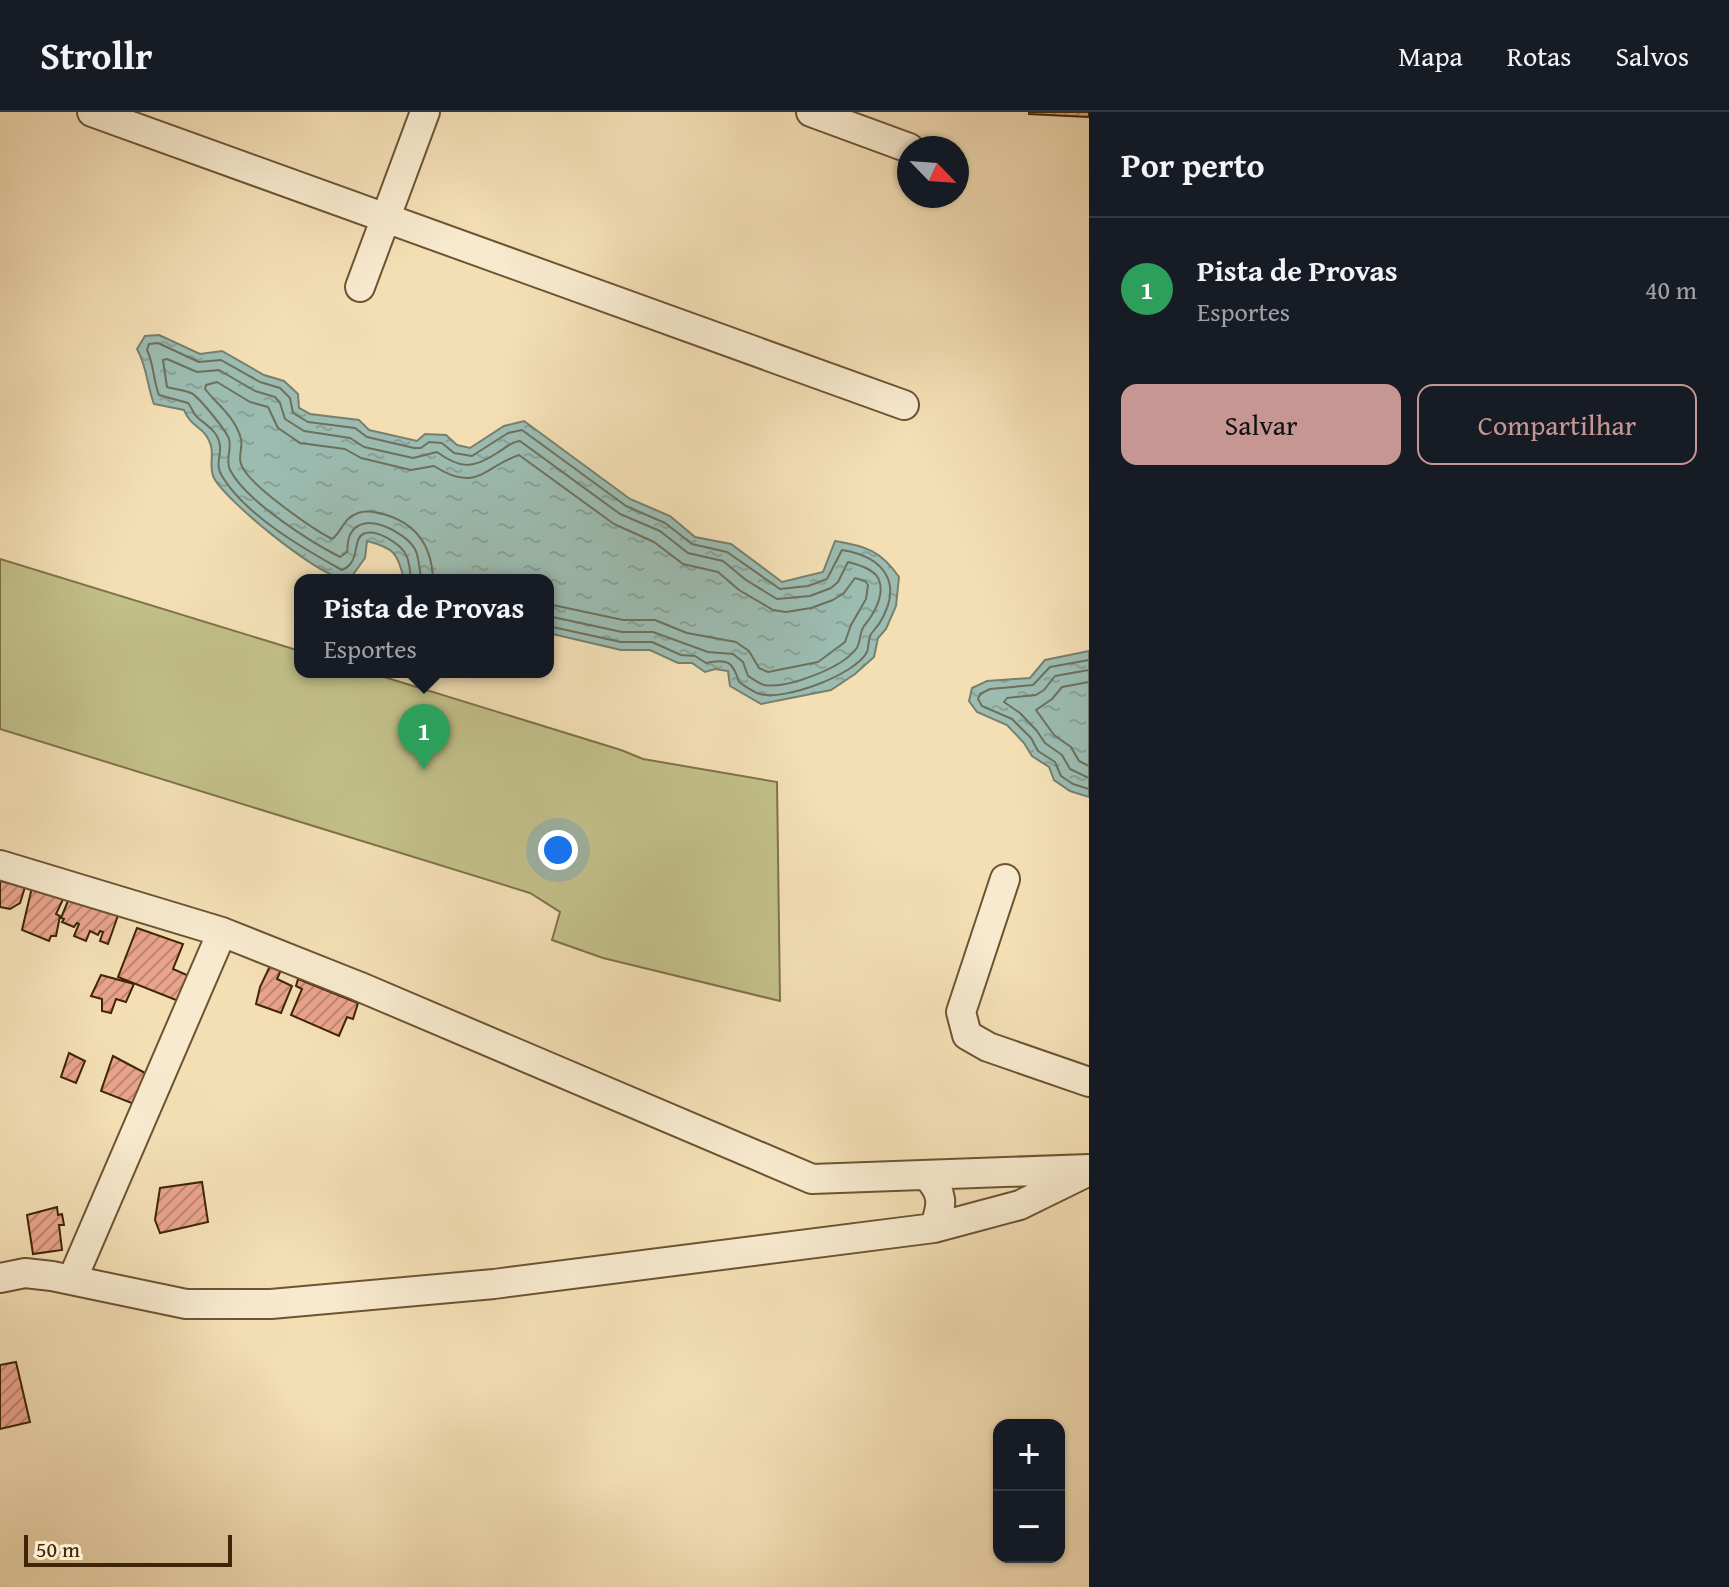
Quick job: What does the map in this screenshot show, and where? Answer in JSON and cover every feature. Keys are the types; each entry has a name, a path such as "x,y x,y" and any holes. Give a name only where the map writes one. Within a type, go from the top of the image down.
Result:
{"street":[{"path":"92,112 904,405"},
{"path":"360,287 425,112"},
{"path":"811,112 897,144"},
{"path":"0,865 222,932 812,1179 1089,1170"},
{"path":"1005,879 961,1012 967,1035 988,1047 1089,1082"},
{"path":"72,1280 222,932"},
{"path":"0,1278 25,1273 186,1304 271,1304 494,1284 934,1228 1020,1205 1089,1170"},
{"path":"926,1175 937,1187 941,1208 934,1228"}],"shaded area":[{"path":"0,559 294,649 294,678 387,678 643,759 777,782 780,1001 603,958 552,940 560,912 530,893 0,729"}],"water":[{"path":"159,335 200,354 222,351 264,375 284,381 298,394 299,408 310,414 359,420 369,430 417,441 425,434 446,435 457,445 470,448 504,426 524,421 630,499 670,516 695,537 731,544 782,582 823,572 835,541 872,551 886,561 899,577 896,606 886,629 878,638 874,657 855,674 831,690 761,704 730,686 728,671 715,669 705,672 692,663 678,663 650,650 621,650 554,634 554,574 402,574 397,558 389,549 367,541 365,558 353,574 327,573 252,518 222,489 214,478 207,437 190,421 184,410 154,404 137,349 145,336"},
{"path":"1089,651 1089,797 1070,791 1054,780 1049,767 1032,756 1007,725 977,712 969,701 972,688 987,681 1030,678 1045,660"}],"building":[{"path":"1089,112 1089,117 1029,114"},
{"path":"0,881 25,887 20,903 10,909 0,907"},
{"path":"33,883 66,893 56,914 60,916 56,936 51,936 49,941 22,930"},
{"path":"72,891 121,907 108,944 100,941 103,932 100,931 98,935 90,931 86,941 74,936 79,924 74,927 62,922"},
{"path":"137,928 183,944 173,969 196,979 186,1004 118,977"},
{"path":"270,966 281,970 277,979 292,986 281,1013 256,1004"},
{"path":"101,975 134,984 126,1002 116,999 111,1013 102,1011 102,999 91,996"},
{"path":"298,979 358,1003 353,1019 347,1017 339,1036 291,1015 302,989 296,986"},
{"path":"69,1053 85,1061 76,1083 61,1077"},
{"path":"113,1056 149,1075 139,1106 101,1091"},
{"path":"202,1182 208,1222 160,1233 155,1220 160,1188"},
{"path":"57,1207 64,1225 59,1225 62,1250 33,1254 27,1215"},
{"path":"16,1362 30,1422 0,1429 0,1365"}],"place":[{"name":"Pista de Provas","path":"424,770"}]}
